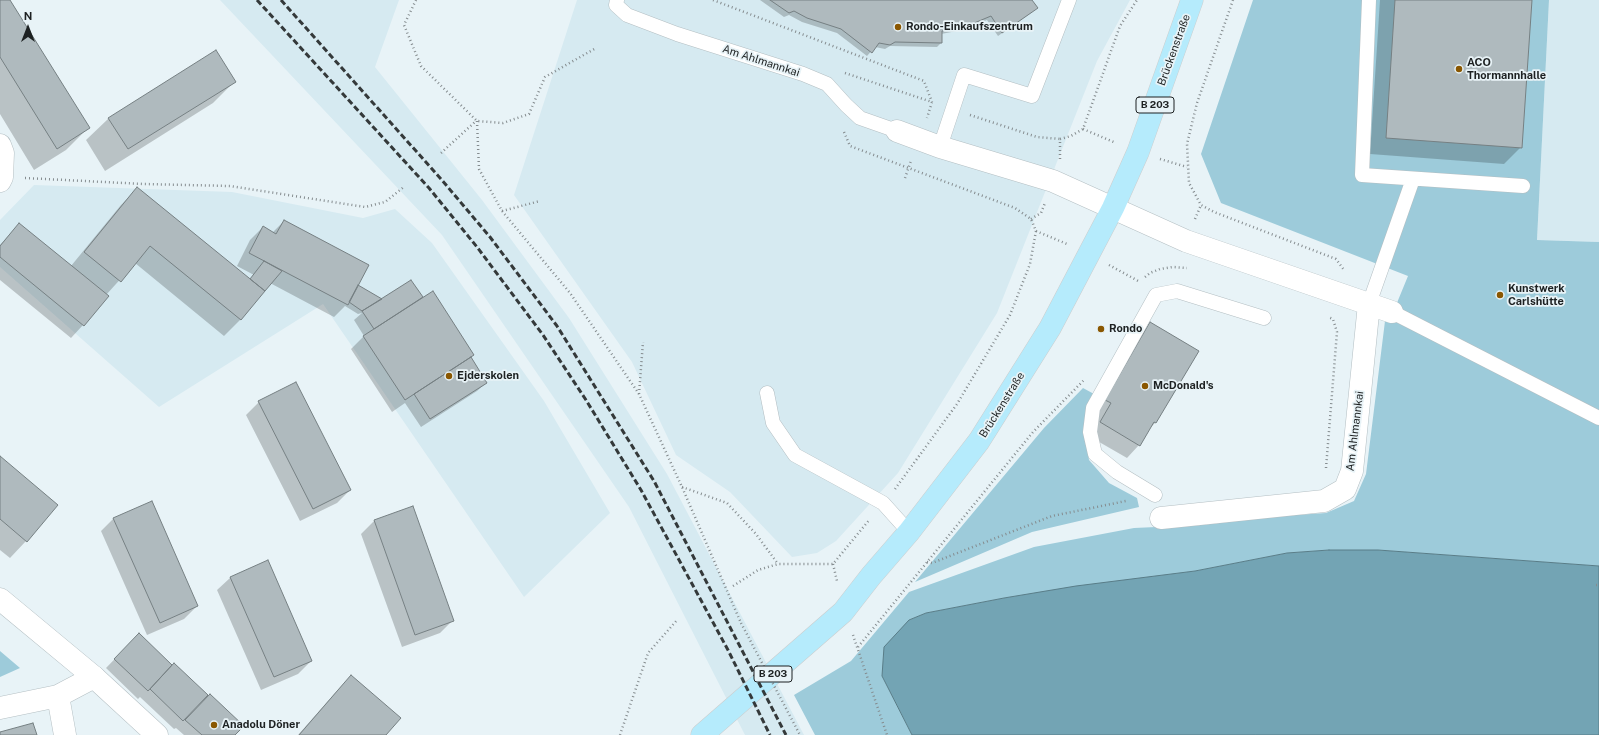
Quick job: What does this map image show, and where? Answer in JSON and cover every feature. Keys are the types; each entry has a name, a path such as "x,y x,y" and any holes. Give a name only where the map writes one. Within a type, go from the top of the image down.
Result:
{"main road":[{"name":"Brückenstraße","path":"702,735 843,612 871,576 909,532 980,441 1050,328 1113,208 1138,152 1192,0"}],"street":[{"path":"897,131 940,147 1052,181 1186,241 1392,312"},
{"path":"0,145 2,154 1,179"},
{"name":"Am Ahlmannkai","path":"1161,518 1324,501 1345,489 1352,471 1369,304"},
{"path":"0,599 94,677 157,735"},
{"path":"0,708 58,696 94,677"},
{"path":"58,696 65,735"}],"lane":[{"path":"940,147 964,75 1032,96 1069,0"},
{"path":"1369,0 1362,175 1523,186"},
{"name":"Am Ahlmannkai","path":"616,3 627,15 677,34 803,74 827,84 860,118 897,131"},
{"path":"1369,304 1413,179"},
{"path":"1155,494 1117,472 1095,454 1090,432 1093,408 1156,295 1177,291 1264,318"},
{"path":"1392,312 1599,418"},
{"path":"767,393 773,423 795,455 883,503 909,532"}],"path":[{"path":"416,0 404,25 421,66 477,121 503,123 529,114 545,77 596,48"},
{"path":"713,0 924,81 932,102"},
{"path":"844,72 953,110 1037,137 1060,139 1071,136 1083,129 1120,26 1137,0"},
{"path":"1200,205 1189,184 1187,144 1197,102 1233,0"},
{"path":"441,154 477,121"},
{"path":"477,121 479,169 502,211 570,293 639,394 682,487 741,623 800,735"},
{"path":"1031,219 1041,213 1060,161 1060,139"},
{"path":"733,586 758,570 778,564 833,564 883,503 957,404 1010,315 1030,264 1036,231 1031,219 1015,208 850,146"},
{"path":"1,179 230,186 365,207 385,202 405,186"},
{"path":"502,211 540,201"},
{"path":"1137,288 1140,282 1150,273 1160,268 1189,268"},
{"path":"1323,315 1333,319 1337,332 1324,501"},
{"path":"639,394 643,342"},
{"path":"887,735 858,647 1033,432 1090,374"},
{"path":"682,487 727,503 756,534 778,564"},
{"path":"927,562 932,563 1052,516 1155,494"},
{"path":"620,735 648,653 678,619"}],"shaded area":[{"path":"220,0 399,0 375,67 482,200 569,318 667,474 804,735 745,735 629,507 442,235"},
{"path":"577,0 1130,0 1097,61 997,313 898,473 836,541 817,553 792,557 730,492 676,455 632,362 514,195"},
{"name":"Kunstwerk Carlshütte","path":"1253,0 1549,0 1537,240 1599,242 1599,566 1378,550 1329,550 1287,553 1195,571 1004,598 926,613 909,620 882,676 912,735 815,735 794,695 851,661 909,592 1034,547 1134,528 1201,525 1281,516 1326,513 1354,501 1366,474 1386,313 1392,315 1408,276 1221,203 1201,154"},
{"path":"1549,0 1599,0 1599,242 1537,240"},
{"name":"Ejderskolen","path":"34,185 232,192 363,218 395,209 432,243 544,401 610,513 524,597 323,304 159,407 0,267 0,220"},
{"path":"1083,388 1094,394 1085,430 1089,460 1109,483 1137,498 1139,507 1032,532 915,582 1044,428"},
{"path":"1329,550 1378,550 1599,566 1599,735 912,735 882,676 884,647 909,620 926,613 1076,586 1195,571 1287,553"},
{"path":"0,651 20,668 0,677"}],"building":[{"path":"0,0 10,0 90,128 57,149 0,57"},
{"name":"Rondo-Einkaufszentrum","path":"770,0 1032,0 1038,8 1002,33 991,16 967,26 942,31 942,43 895,42 890,45 879,43 872,53 841,29 807,18 794,11 789,13"},
{"name":"ACO Thormannhalle","path":"1395,0 1532,0 1522,148 1386,138"},
{"path":"216,50 236,82 128,149 108,118"},
{"path":"137,187 265,291 241,320 150,246 121,282 84,252"},
{"path":"284,220 369,265 348,305 249,253 263,226 276,234"},
{"path":"19,223 109,296 84,326 0,257 0,246"},
{"path":"264,261 282,271 265,291 250,279"},
{"path":"411,280 423,297 374,329 362,311"},
{"path":"358,285 382,299 362,311 349,302"},
{"path":"433,291 474,355 405,400 363,336"},
{"name":"McDonald's","path":"1150,322 1199,351 1156,423 1154,422 1140,446 1100,422 1111,403 1105,400"},
{"path":"471,357 487,383 430,419 414,394"},
{"path":"296,382 351,490 313,509 258,401"},
{"path":"0,456 58,505 27,542 0,519"},
{"path":"152,501 198,606 160,623 113,518"},
{"path":"413,506 454,621 415,635 374,520"},
{"path":"268,560 312,661 274,677 230,577"},
{"path":"139,633 172,665 148,691 114,659"},
{"path":"174,663 208,695 183,721 150,689"},
{"path":"351,675 401,718 386,735 299,735"},
{"path":"210,694 244,726 235,735 202,735 185,720"},
{"path":"33,723 37,735 0,735 0,732"}],"railway":[{"path":"257,0 429,188 477,247 543,335 586,400 641,490 728,650 770,735"},
{"path":"281,0 441,179 490,237 557,326 654,481 786,735"}],"place":[{"name":"Rondo-Einkaufszentrum","path":"898,27"},
{"name":"ACO Thormannhalle","path":"1459,69"},
{"name":"Kunstwerk Carlshütte","path":"1500,295"},
{"name":"Rondo","path":"1101,329"},
{"name":"Ejderskolen","path":"449,376"},
{"name":"McDonald's","path":"1145,386"},
{"name":"Anadolu Döner","path":"214,725"}]}
